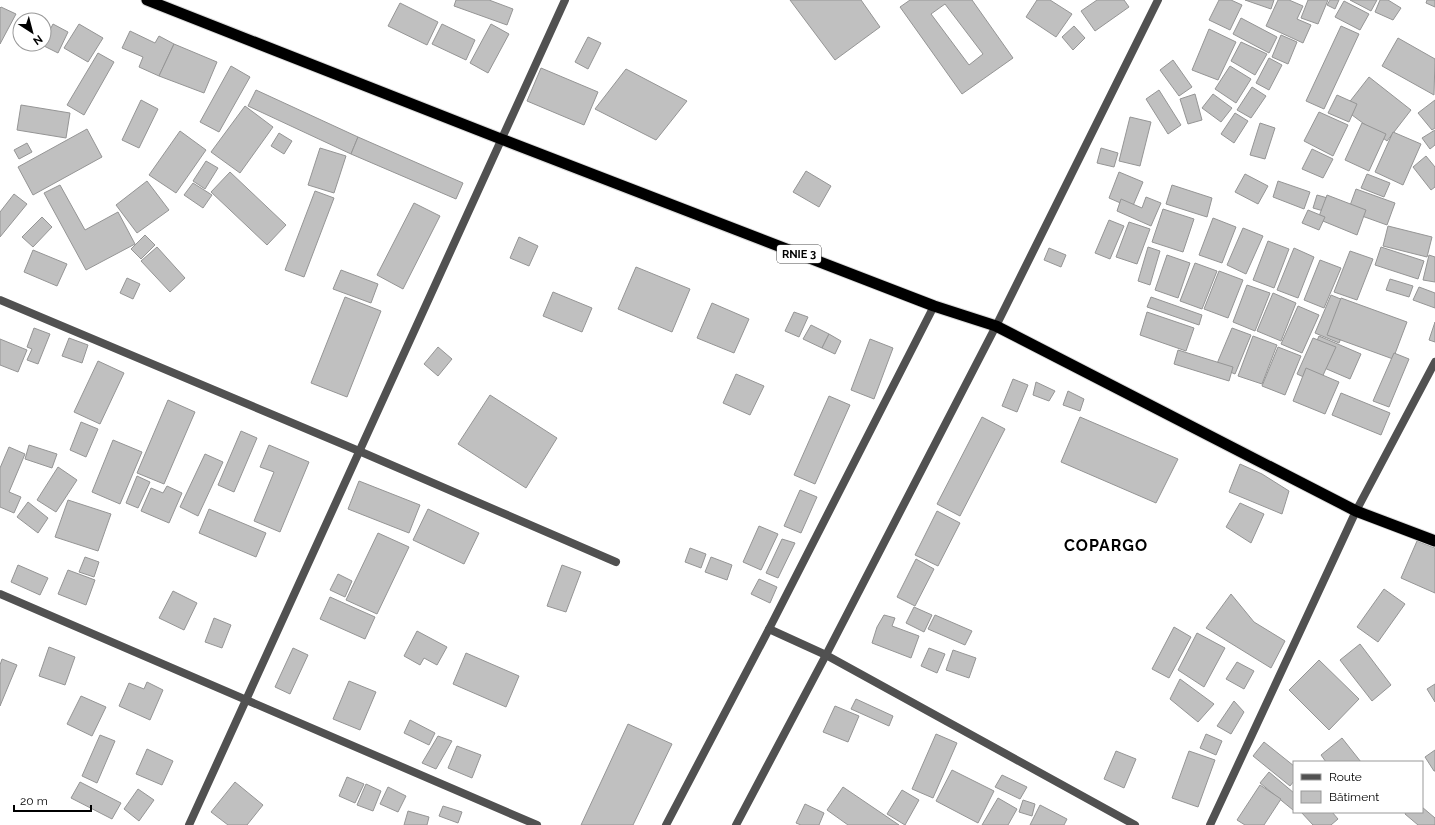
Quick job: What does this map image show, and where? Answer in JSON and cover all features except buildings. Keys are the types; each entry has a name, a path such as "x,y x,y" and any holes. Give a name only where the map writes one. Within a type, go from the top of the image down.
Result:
{"highway":[{"name":"RNIE 3","path":"147,0 501,139 934,306 996,326 1356,511 1435,541"}],"street":[{"path":"189,825 565,0"},
{"path":"736,825 826,655 996,326 1158,0"},
{"path":"0,300 359,451 616,562"},
{"path":"666,825 769,629 934,306"},
{"path":"1210,825 1356,511 1435,362"},
{"path":"0,594 537,825"},
{"path":"769,629 826,655 1135,825"}],"district":[{"name":"COPARGO","path":"1106,545"}]}
